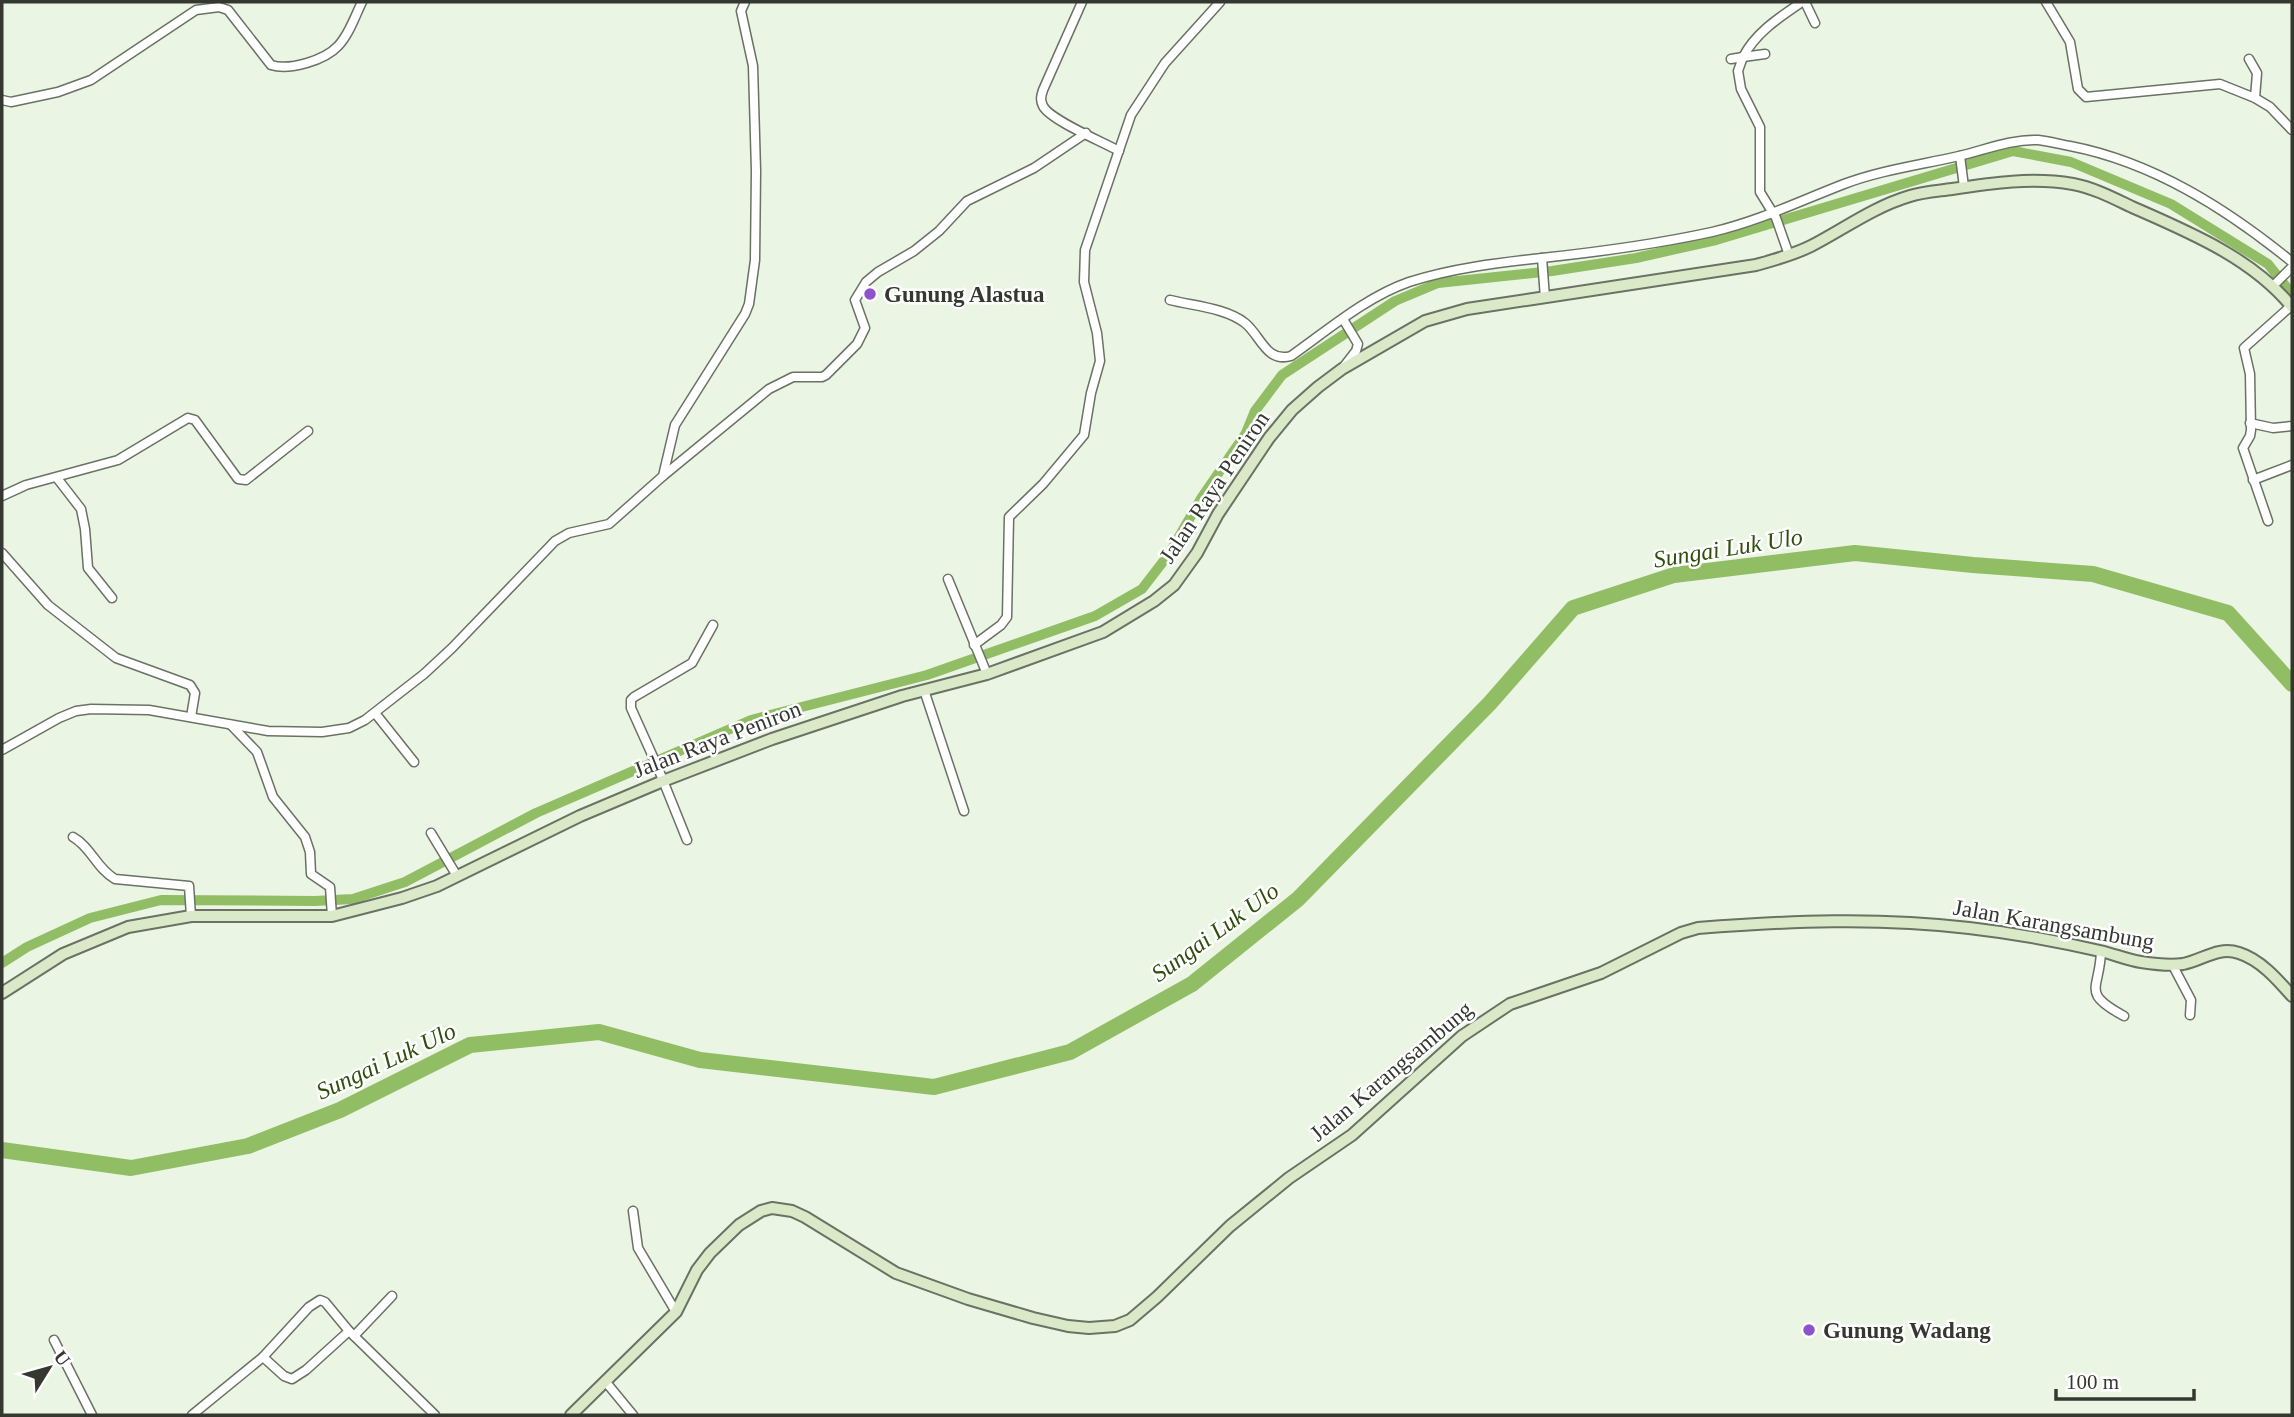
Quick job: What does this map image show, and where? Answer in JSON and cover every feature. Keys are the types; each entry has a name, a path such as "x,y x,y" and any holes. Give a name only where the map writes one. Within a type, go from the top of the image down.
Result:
{"main road":[{"name":"Jalan Raya Peniron","path":"2,993 25,976 74,949 128,927 191,911 332,916 375,907 437,886 455,872 663,781 830,719 987,674 1103,632 1154,601 1174,585 1197,554 1218,514 1269,438 1292,410 1342,369 1434,317 1467,309 1743,267 1789,256 1812,246 1878,208 1912,196 1964,184 2032,180 2073,184 2097,191 2173,225 2237,259 2275,284 2290,300"},
{"name":"Jalan Karangsambung","path":"571,1415 607,1383 676,1312 697,1270 710,1253 749,1217 772,1208 792,1211 805,1217 896,1273 968,1299 1068,1326 1115,1326 1130,1320 1230,1226 1289,1178 1352,1135 1462,1035 1482,1021 1510,1003 1601,973 1681,933 1698,928 1851,919 1968,928 2100,957 2175,969 2220,951 2241,953 2275,977 2292,996"}],"street":[{"path":"2,100 11,102 58,92 93,79 196,10 227,5 268,63 281,67 320,57 337,47 362,2"},
{"path":"663,476 675,425 749,304 755,260 756,171 753,66 741,11 745,2"},
{"path":"1082,2 1041,99 1050,114 1119,151"},
{"path":"975,647 1007,617 1009,517 1043,484 1084,435 1100,361 1097,333 1084,282 1085,250 1131,115 1165,63 1220,2"},
{"path":"1789,256 1775,216 1760,192 1760,127 1741,89 1738,71 1749,45 1758,35 1803,2 1815,23"},
{"path":"2046,2 2068,36 2078,89 2086,97 2210,84 2231,87 2270,107 2292,130"},
{"path":"1731,59 1765,54"},
{"path":"2249,59 2258,76 2255,98"},
{"path":"2,750 41,727 76,711 149,710 268,731 322,732 349,728 375,713 424,674 555,541 569,533 609,524 769,389 793,377 826,375 857,344 865,328 855,300 866,282 914,251 939,231 974,196 1034,169 1086,133"},
{"path":"1170,300 1234,316 1251,328 1265,349 1277,358 1291,356 1386,292 1444,271 1542,261 1710,232 1775,216 1845,184 1906,165 1960,158 2000,144 2036,140 2097,151 2161,175 2247,225 2292,266 2275,284"},
{"path":"1960,158 1964,184"},
{"path":"1542,261 1545,298"},
{"path":"2268,520 2243,448 2250,436 2250,374 2244,348 2290,300"},
{"path":"1342,369 1356,351 1357,341 1344,322"},
{"path":"2,496 26,485 118,460 188,418 195,420 238,479 246,480 307,431"},
{"path":"2250,423 2273,428 2292,426"},
{"path":"2253,480 2292,465"},
{"path":"57,478 80,508 85,529 88,568 113,598"},
{"path":"2,553 48,605 116,658 190,685 195,693 191,717"},
{"path":"948,579 987,674"},
{"path":"687,840 631,708 631,700 692,663 713,625"},
{"path":"924,690 964,811"},
{"path":"375,713 414,762"},
{"path":"231,725 257,752 275,800 305,837 309,849 310,871 330,888 332,916"},
{"path":"431,833 455,872"},
{"path":"73,837 82,842 112,878 190,887 191,911"},
{"path":"2100,957 2096,994 2099,1000 2124,1016"},
{"path":"2175,969 2193,1004 2190,1015"},
{"path":"633,1211 638,1248 676,1312"},
{"path":"263,1357 284,1376 292,1379 352,1334 392,1296"},
{"path":"192,1415 263,1357 309,1307 320,1300 325,1302 352,1334 435,1415"},
{"path":"54,1340 92,1415"},
{"path":"607,1383 632,1415"}],"waterway":[{"path":"2,963 27,947 90,918 161,900 353,899 405,882 536,813 751,720 927,675 1095,616 1142,589 1169,554 1202,497 1246,433 1255,411 1282,375 1395,301 1438,283 1552,271 1636,258 1716,240 2013,151 2071,162 2171,204 2268,264 2292,294"},
{"name":"Sungai Luk Ulo","path":"2,1150 131,1168 248,1146 340,1110 470,1045 599,1032 700,1060 934,1087 1070,1052 1192,984 1298,899 1490,703 1573,608 1674,575 1855,553 2093,574 2228,613 2292,684"}],"place":[{"name":"Gunung Alastua","path":"870,294"},
{"name":"Gunung Wadang","path":"1809,1330"}]}
